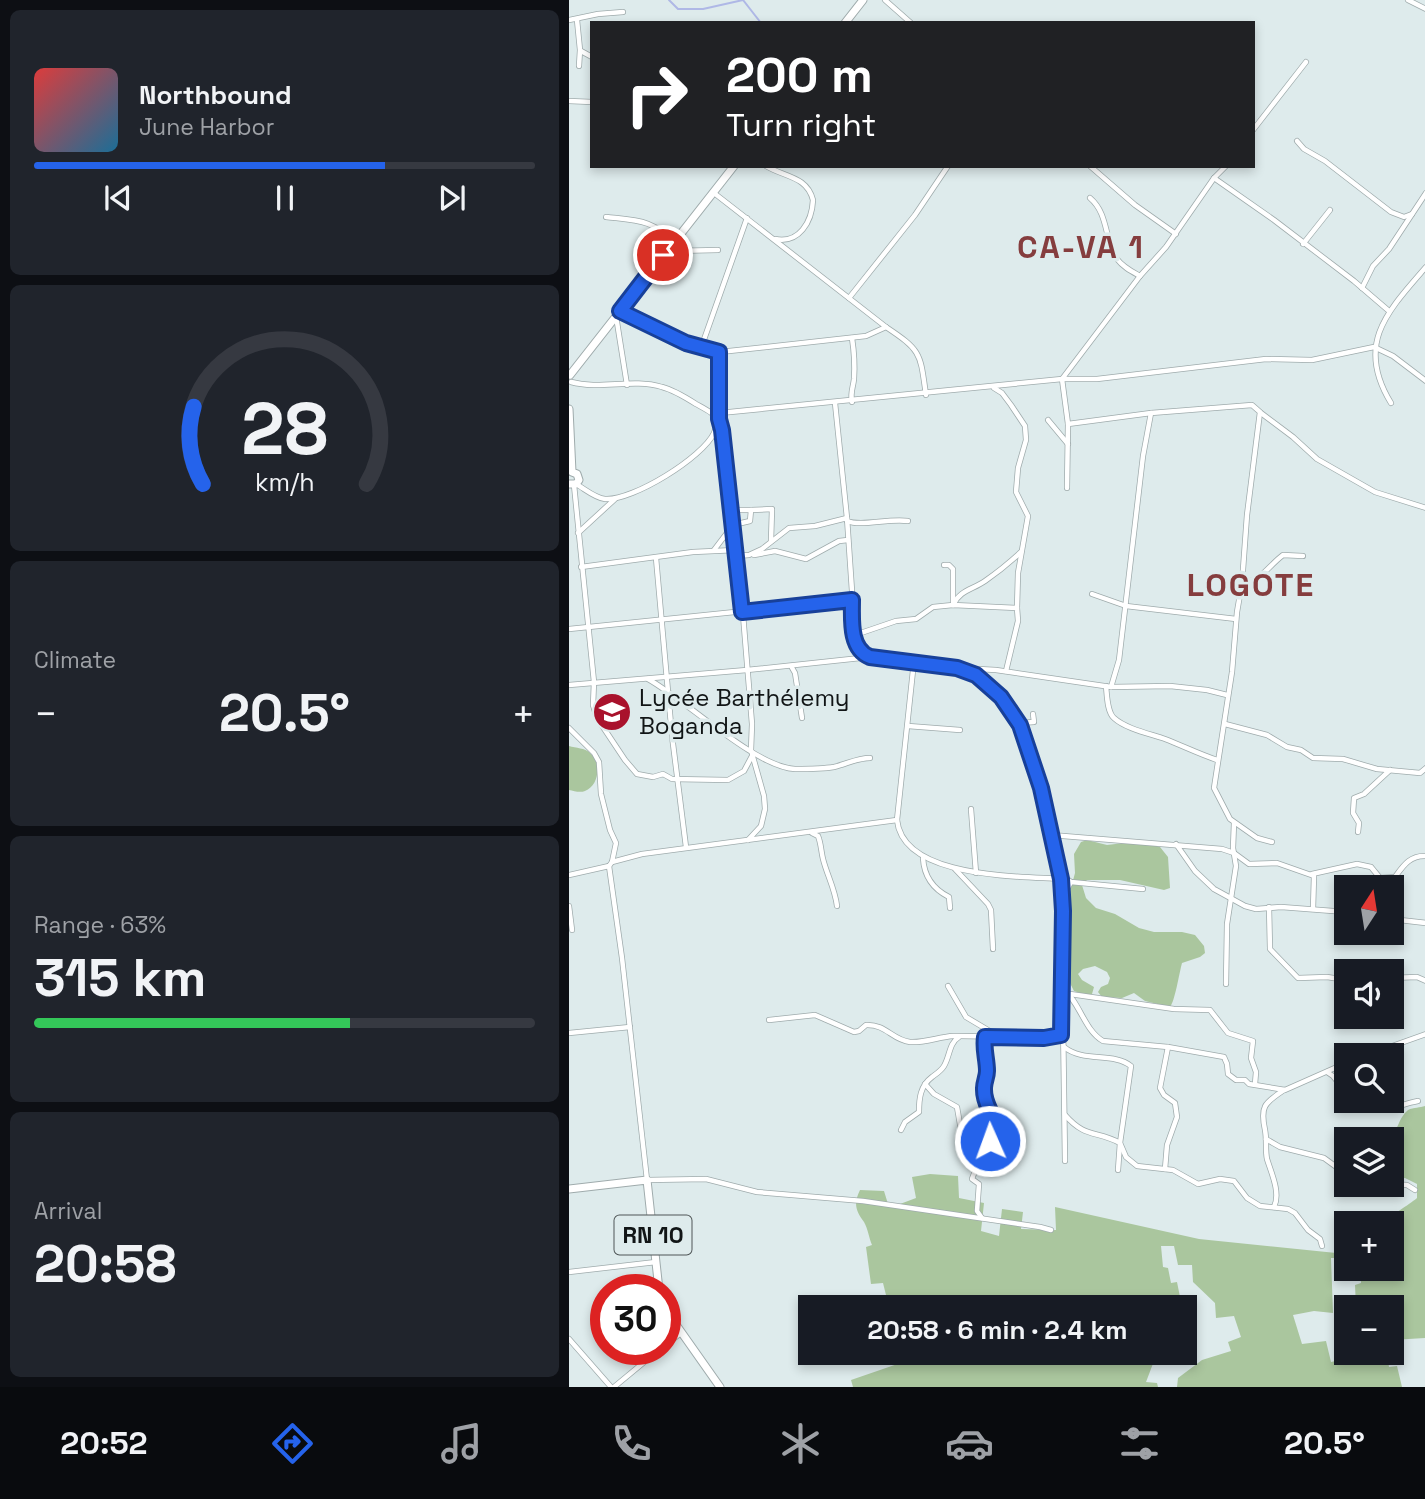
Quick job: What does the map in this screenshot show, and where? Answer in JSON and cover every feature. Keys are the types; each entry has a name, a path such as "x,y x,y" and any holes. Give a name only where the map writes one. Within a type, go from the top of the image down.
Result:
{"main road":[{"path":"847,21 863,0"},
{"path":"570,379 732,168"},
{"path":"569,409 571,473 578,476 572,484"},
{"name":"RN 10","path":"569,1189 647,1181 657,1274"},
{"path":"682,1332 720,1387"}],"street":[{"path":"885,0 909,21"},
{"path":"1408,0 1425,9"},
{"path":"569,20 623,12"},
{"path":"577,20 579,66"},
{"path":"580,50 590,56"},
{"path":"1255,127 1306,62"},
{"path":"569,101 590,102"},
{"path":"1297,141 1304,149 1325,161 1391,212 1404,217 1413,214"},
{"path":"771,168 805,184 813,200 805,225 797,236 791,240 773,239"},
{"path":"849,298 914,215 947,168"},
{"path":"1092,168 1135,205 1176,234"},
{"path":"1067,488 1068,424 1062,379 1139,276 1176,234 1214,178 1224,168"},
{"path":"1214,178 1255,205 1389,311"},
{"path":"714,192 917,350 921,358 926,395"},
{"path":"1362,288 1373,266 1389,249 1425,193"},
{"path":"1090,198 1099,208 1117,260 1139,276"},
{"path":"1303,244 1330,210"},
{"path":"606,216 621,216 651,225 667,236 683,267"},
{"path":"701,348 747,218"},
{"path":"671,248 718,250"},
{"path":"1391,402 1377,372 1374,347 1389,311 1425,267"},
{"path":"618,314 671,337 719,352 866,336 886,327"},
{"path":"618,314 627,385"},
{"path":"852,338 855,354 852,402"},
{"path":"570,379 592,386 662,387 720,416 1062,379 1097,379 1266,359 1312,360 1374,347 1393,356 1425,381"},
{"path":"719,352 720,416 742,612 752,752 763,789 765,809 759,829 747,840"},
{"path":"993,388 1002,393 1026,431 1016,492 1028,516 1021,551 1018,621 1006,671"},
{"path":"835,403 856,646 862,654 870,657"},
{"path":"1068,424 1151,413 1252,405 1317,459 1375,492 1425,508"},
{"path":"1260,412 1232,672 1214,788 1234,823 1257,838 1272,842"},
{"path":"1151,413 1143,456 1117,668 1108,686 1111,714 1115,719 1148,735 1163,738 1217,760"},
{"path":"572,484 601,498 616,498 641,489 693,457 713,435 720,416"},
{"path":"1048,420 1068,444"},
{"path":"572,484 594,682 593,705 597,718 633,770 644,775 663,774 677,779 733,779 745,771 752,752"},
{"path":"578,534 616,498"},
{"path":"732,510 772,509 771,541"},
{"path":"713,550 733,524 750,521 751,510"},
{"path":"749,555 763,549 789,528 847,519 854,524 882,520 908,521"},
{"path":"848,533 854,524"},
{"path":"581,567 713,550 749,555 775,551 806,559 833,544 848,540"},
{"path":"953,603 965,590 1001,571 1021,551"},
{"path":"1242,583 1262,576 1283,555 1303,555"},
{"path":"656,558 686,847"},
{"path":"943,565 949,565 953,569 953,603"},
{"path":"1092,594 1126,606 1236,620"},
{"path":"569,629 852,600"},
{"path":"855,635 903,619 915,619 933,607 953,603 1017,608"},
{"path":"848,658 856,646"},
{"path":"569,685 870,657 1006,671 1108,686 1165,686 1227,695"},
{"path":"914,661 897,820 904,841 923,858 976,873 1060,876 1071,882 1143,889"},
{"path":"791,666 795,673 802,718"},
{"path":"957,668 976,675 1001,697 1019,723 1041,788 1060,876 1062,900 1061,1068 1064,1161"},
{"path":"646,678 752,752 780,766 798,769 828,768 851,760 870,758"},
{"path":"1019,723 1034,722 1033,714"},
{"path":"1225,724 1267,735 1313,758 1343,759 1390,770 1420,773 1425,768"},
{"path":"908,726 960,730"},
{"path":"569,728 599,762 601,794 616,843 610,864 647,1181 705,1179 757,1192 827,1196 838,1200 863,1201 1051,1230"},
{"path":"1358,832 1359,823 1353,813 1354,798 1363,794 1390,770"},
{"path":"970,809 976,873"},
{"path":"569,875 642,854 897,820"},
{"path":"1226,984 1227,924 1236,866 1234,823"},
{"path":"809,832 818,835 820,839 837,905"},
{"path":"1051,835 1149,844 1176,843 1222,849 1234,853 1249,864 1277,863 1312,874 1357,864 1371,867 1380,878 1394,877 1409,860 1425,856"},
{"path":"1176,843 1195,870 1214,890 1231,899 1252,908 1334,911"},
{"path":"923,858 925,875 949,897 950,908"},
{"path":"953,867 991,910 993,948"},
{"path":"1312,874 1315,881 1313,909"},
{"path":"1062,900 1071,882"},
{"path":"569,906 572,930"},
{"path":"1269,907 1270,949 1292,974 1302,979 1334,978"},
{"path":"1404,921 1425,923"},
{"path":"1404,978 1417,977 1425,981"},
{"path":"948,986 966,1017 1000,1037"},
{"path":"1062,988 1069,994 1095,1036 1103,1041 1224,1057 1228,1074 1236,1080 1285,1090"},
{"path":"1069,994 1174,1009 1210,1010 1228,1033 1253,1041 1251,1058 1256,1072 1255,1084"},
{"path":"769,1020 815,1015 854,1032 866,1025 883,1027 903,1041 914,1042 960,1036 1044,1038 1061,1035"},
{"path":"569,1033 630,1027"},
{"path":"1400,1043 1425,1034"},
{"path":"901,1130 905,1122 919,1112 918,1100 925,1084 944,1067 954,1040 960,1036"},
{"path":"982,1218 977,1211 979,1184 972,1179 993,1135 995,1122 987,1105 984,1088 987,1075 985,1037"},
{"path":"1063,1046 1076,1055 1119,1061 1131,1066 1118,1170"},
{"path":"1165,1168 1167,1145 1177,1118 1175,1103 1164,1095 1160,1088 1168,1048"},
{"path":"1274,1207 1277,1202 1274,1174 1268,1160 1261,1117 1263,1110 1272,1098 1285,1090 1334,1068"},
{"path":"1326,1072 1334,1077"},
{"path":"925,1084 934,1094 957,1107 963,1142 967,1150 982,1157"},
{"path":"1404,1105 1418,1101"},
{"path":"1064,1114 1084,1133 1120,1143 1126,1157 1137,1166 1173,1170 1198,1184 1219,1179 1234,1181 1247,1198 1260,1206 1295,1213 1320,1239 1322,1247"},
{"path":"1266,1138 1280,1147 1310,1152 1334,1165"},
{"path":"1404,1185 1415,1190"},
{"path":"569,1272 656,1262"},
{"path":"569,1339 612,1387 640,1365"}],"green space":[{"path":"569,746 588,751 596,762 596,779 585,791 569,790"},
{"path":"1087,840 1107,845 1141,841 1160,847 1168,857 1170,888 1164,890 1120,880 1087,880 1082,885 1086,898 1096,908 1115,914 1139,928 1154,932 1195,935 1204,946 1205,953 1200,957 1182,963 1170,1007 1145,1001 1134,993 1122,998 1102,997 1098,992 1108,984 1110,978 1107,972 1095,966 1083,969 1078,974 1082,980 1094,987 1092,994 1074,991 1068,979 1068,899 1075,873 1074,854 1081,842"},
{"path":"1425,1106 1425,1338 1404,1339 1404,1295 1355,1295 1355,1285 1361,1281 1404,1281 1404,1211 1398,1211 1417,1198 1417,1184 1404,1178 1404,1127 1397,1127 1402,1117 1412,1108"},
{"path":"930,1174 958,1176 959,1198 984,1203 981,1231 999,1236 1002,1209 1023,1212 1021,1229 1056,1230 1055,1207 1199,1239 1334,1253 1334,1258 1331,1258 1333,1313 1314,1311 1293,1315 1302,1344 1326,1341 1334,1365 1397,1366 1402,1387 1177,1387 1178,1378 1202,1360 1231,1351 1228,1342 1241,1337 1234,1316 1216,1318 1215,1303 1193,1282 1192,1265 1178,1265 1174,1246 1161,1246 1163,1267 1168,1268 1171,1283 1177,1282 1180,1295 886,1295 883,1283 871,1284 866,1247 872,1245 856,1203 860,1190 884,1191 888,1204 900,1204 916,1198 912,1177"},
{"path":"895,1365 1152,1365 1146,1382 1157,1383 1158,1387 853,1387 851,1380"}],"waterway":[{"path":"669,0 678,9 703,9 743,0 759,21"}],"place":[{"name":"Lycée Barthélemy Boganda","path":"612,712"}],"district":[{"name":"CA-VA 1","path":"1081,247"},
{"name":"LOGOTE","path":"1251,585"}],"route":[{"path":"663,255 620,311 671,337 719,352 719,419 742,612 852,600 856,646 862,654 957,668 976,675 1001,697 1020,725 1041,788 1061,879 1061,1035 1044,1038 985,1037 987,1075 984,1088 987,1105 995,1122 990,1141"}]}
